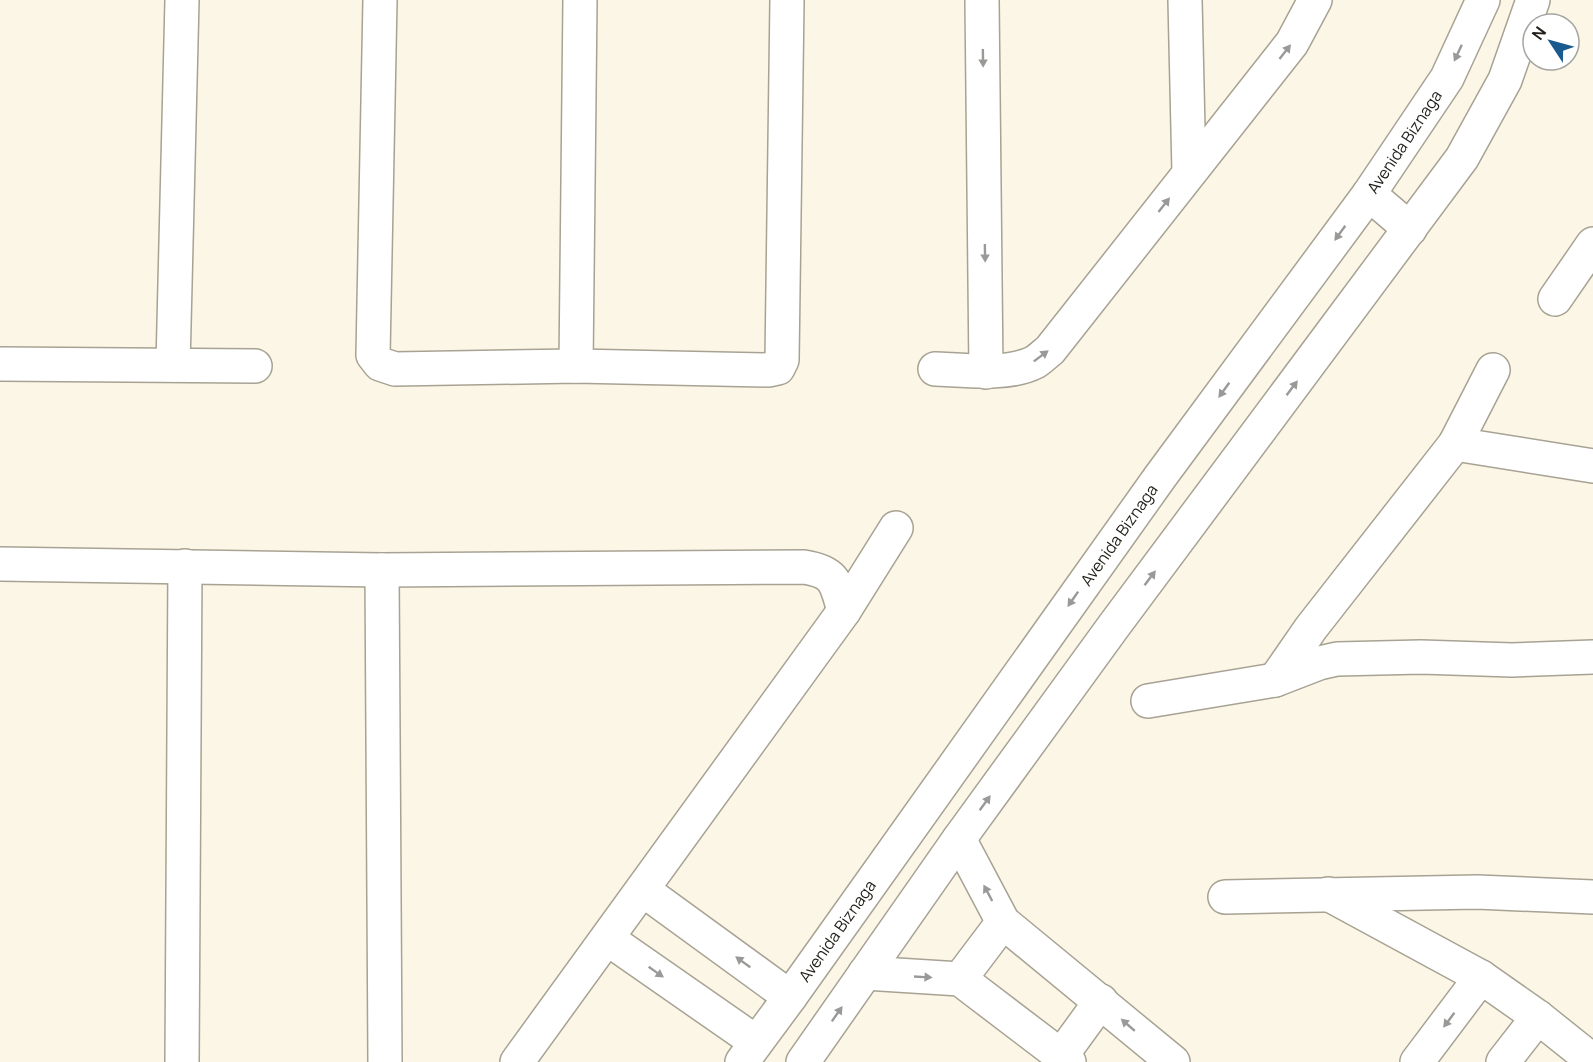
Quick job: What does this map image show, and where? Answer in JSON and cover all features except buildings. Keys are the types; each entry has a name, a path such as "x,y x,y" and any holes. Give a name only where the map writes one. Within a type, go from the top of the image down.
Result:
{"street":[{"path":"173,365 182,0"},
{"path":"380,0 373,355 380,364 395,369 576,366 769,370 778,368 782,360 787,0"},
{"path":"576,366 580,0"},
{"path":"982,0 986,372"},
{"path":"1185,0 1190,173"},
{"path":"935,369 986,372 1023,366 1035,362 1050,350 1292,43 1315,0"},
{"name":"Avenida Biznaga","path":"749,1052 1153,486 1369,194 1447,78 1483,0"},
{"path":"803,1062 959,838 1462,158 1505,80 1533,0"},
{"path":"1369,194 1410,229"},
{"path":"1555,299 1593,244"},
{"path":"0,364 255,366"},
{"path":"1275,680 1311,628 1455,444 1493,370"},
{"path":"1455,444 1593,466"},
{"path":"517,1062 644,890 844,611 896,528"},
{"path":"0,564 382,570 804,567 821,570 836,581 844,611"},
{"path":"182,1062 185,566"},
{"path":"382,570 386,1062"},
{"path":"1148,701 1275,680 1319,663 1337,659 1421,657 1512,660 1593,657"},
{"path":"959,838 1003,922 1173,1062"},
{"path":"644,890 790,997"},
{"path":"1225,897 1477,892 1593,897"},
{"path":"1326,894 1481,977 1538,1017 1593,1060"},
{"path":"960,979 1003,922"},
{"path":"608,939 749,1052"},
{"path":"865,973 960,979 1065,1059 1101,1001"},
{"path":"1417,1062 1481,977"},
{"path":"1503,1062 1538,1017"}]}
